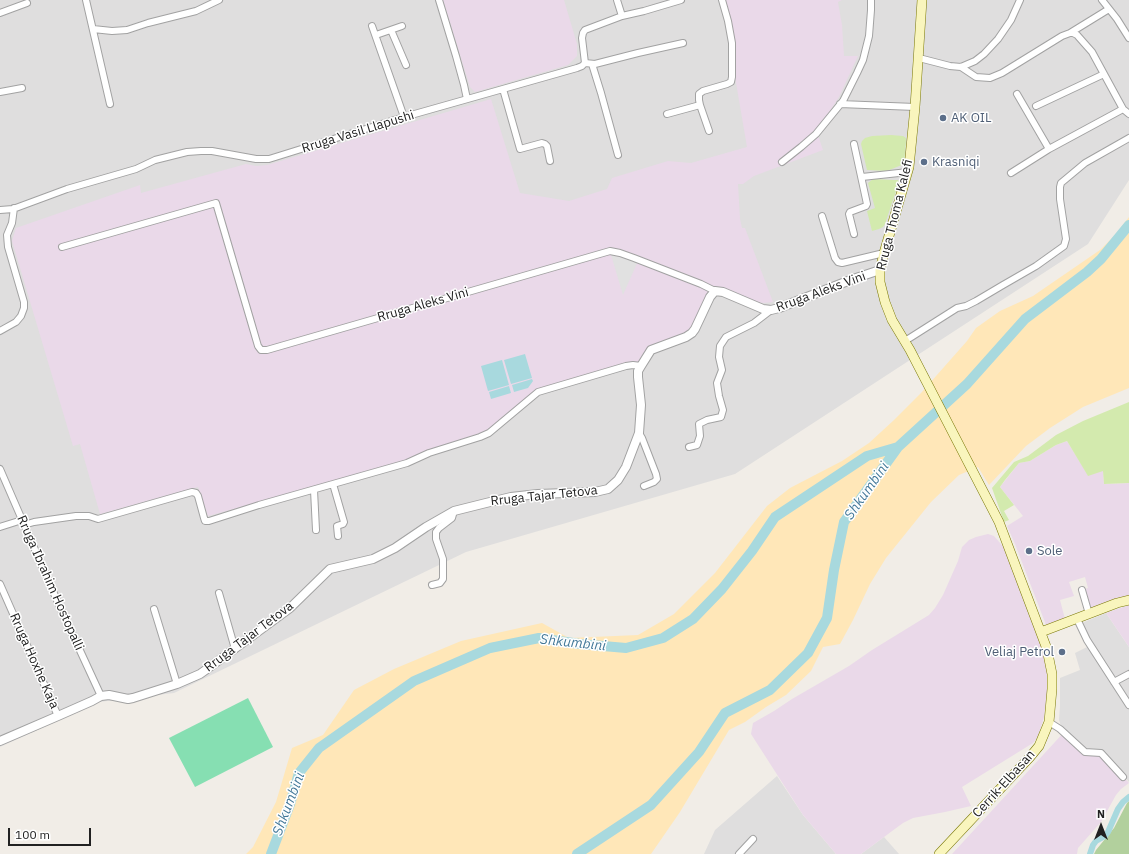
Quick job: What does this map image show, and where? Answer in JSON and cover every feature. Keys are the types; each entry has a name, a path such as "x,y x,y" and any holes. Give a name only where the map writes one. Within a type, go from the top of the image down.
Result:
{"main road":[{"name":"Rruga Thoma Kalefi","path":"922,0 912,147 908,172 884,253 880,270 880,282 883,297 892,320 910,350 998,522"},
{"name":"Cerrik-Elbasan","path":"939,854 1030,757 1039,746 1049,722 1052,674 1048,649 998,522"},
{"path":"1041,632 1117,603 1129,600"}],"street":[{"path":"86,0 110,104"},
{"path":"93,30 127,30 196,11 219,0"},
{"path":"438,0 460,70 467,99"},
{"path":"617,0 622,16"},
{"path":"618,155 601,93 588,64 582,33 585,30 622,16 681,0"},
{"path":"708,131 700,105 699,94 703,91 731,82 732,77 732,43 722,0"},
{"path":"782,162 816,134 840,104 851,87 863,60 869,36 871,0"},
{"path":"918,58 950,66 961,67 975,61 998,39 1011,20 1020,0"},
{"path":"1102,0 1117,19 1129,38"},
{"path":"0,13 27,3"},
{"path":"961,67 976,77 990,78 1002,73 1109,9"},
{"path":"372,26 404,117"},
{"path":"376,35 402,26"},
{"path":"391,30 406,65"},
{"path":"1070,33 1077,35 1092,52 1123,109 1129,114"},
{"name":"Rruga Vasil Llapushi","path":"0,210 9,210 67,189 136,169 150,162 193,151 224,153 256,159 269,159 404,117 584,65 683,43"},
{"path":"1036,106 1104,74"},
{"path":"0,92 22,88"},
{"path":"503,89 520,149 545,144 547,146 550,161"},
{"path":"1018,94 1049,149"},
{"path":"840,104 915,107"},
{"path":"667,114 700,105"},
{"path":"1011,174 1049,149 1123,109"},
{"path":"905,342 957,308 966,306 976,301 1036,266 1064,246 1066,239 1060,200 1061,183 1084,163 1129,138"},
{"path":"854,144 868,204 850,212 849,214 854,234"},
{"path":"862,177 908,172"},
{"name":"Rruga Aleks Vini","path":"62,247 216,203 258,346 261,350 267,350 610,251 634,258 701,284 715,291 723,292 762,309 771,310 880,270"},
{"path":"0,331 16,322 21,316 24,308 24,302 8,247 7,235 12,223 14,208"},
{"path":"822,216 835,258 838,262 842,263 884,253"},
{"path":"0,527 23,522 34,522 76,516 89,516 98,519 192,492 196,493 198,496 204,518 205,520 209,521 259,505 407,463 429,453 485,436 538,392 626,366 640,366 651,350 686,337 692,333 710,297 715,291"},
{"path":"689,447 697,445 700,436 699,424 707,420 721,417 723,410 717,383 722,370 719,357 720,346 726,337 754,323 771,310"},
{"name":"Rruga Tajar Tetova","path":"101,696 109,695 128,699 133,698 177,684 207,670 290,608 330,569 373,559 395,548 426,527 454,511 511,497 538,494 595,492 608,489 618,480 626,467 639,434 642,405 638,377 640,366"},
{"path":"639,434 642,438 657,479 654,482 644,486"},
{"name":"Rruga Ibrahim Hostopalli","path":"0,470 101,696"},
{"path":"333,484 344,522 343,524 337,526 338,536"},
{"path":"314,490 316,530"},
{"path":"432,585 440,583 443,579 443,559 436,539 436,532 452,518 454,511"},
{"name":"Rruga Hoxhe Kaja","path":"0,584 58,716"},
{"path":"1082,590 1090,614"},
{"path":"219,593 235,649"},
{"path":"154,609 177,684"},
{"path":"1076,619 1087,640 1129,705"},
{"path":"1114,682 1129,674"},
{"path":"0,741 101,696"},
{"path":"1049,722 1060,729 1085,752 1101,753 1123,777"},
{"path":"739,854 754,839"}],"shaded area":[{"path":"0,0 1129,0 1129,180 1088,244 735,474 466,552 174,693 99,702 0,747"},
{"path":"443,0 564,0 577,44 577,56 568,65 475,92 470,87"},
{"path":"725,0 842,0 838,2 842,25 844,56 858,56 839,97 816,129 823,150 754,176 743,184 738,184 742,228 745,228 773,302 757,302 713,286 691,333 651,346 641,362 539,391 486,435 409,458 409,461 208,516 198,487 100,514 80,444 73,446 12,241 16,228 140,185 141,193 246,164 256,166 267,165 491,99 520,193 569,201 607,189 612,178 668,161 691,163 747,147 734,71 733,49 736,48"},
{"path":"611,255 638,261 623,295"},
{"path":"1067,441 1088,475 1103,470 1104,484 1129,483 1129,598 1092,610 1085,589 1088,588 1085,577 1069,582 1074,596 1060,600 1065,619 1046,625 1007,526 1023,516 1000,487 1019,463 1030,461 1056,445"},
{"path":"988,534 994,536 1007,551 1043,651 1048,672 1048,686 1044,717 1038,737 1033,743 962,787 971,806 913,818 903,823 861,854 836,854 803,815 751,734 753,723 849,666 929,615 943,595 958,561 962,547 969,540"},
{"path":"1129,605 1129,647 1106,613"},
{"path":"1106,613 1129,647 1129,782 1101,751 1089,750 1082,747 1061,726 1059,720 1060,678 1080,670 1075,653 1093,644 1086,634 1082,623"},
{"path":"1066,730 1082,747 1089,750 1101,751 1129,783 1116,795 1101,822 1078,848 1077,854 952,854"},
{"path":"777,776 803,815 836,854 704,854 715,830"},
{"path":"884,837 899,854 861,854"}],"green space":[{"path":"872,136 903,136 906,138 904,164 887,171 867,170 861,144 862,141 865,138"},
{"path":"873,179 898,180 899,182 885,224 883,227 872,231 867,211 875,208 868,183"},
{"path":"1129,402 1129,483 1104,484 1103,471 1088,476 1067,441 1056,445 1030,461 1019,463 1005,480 1000,487 1014,505 1004,511 1009,520 1004,522 992,488 1014,462 1028,456 1056,435 1083,421"},
{"path":"248,698 273,747 195,787 169,738"},
{"path":"1129,801 1129,854 1094,854 1114,828"}],"sand":[{"name":"Shkumbini","path":"1129,217 1129,388 1083,407 1050,428 1026,446 989,485 978,467 959,475 931,502 886,558 870,584 840,644 823,647 811,671 786,695 745,722 729,730 680,812 651,854 246,854 253,847 276,802 292,748 323,735 354,690 394,669 461,641 542,623 569,638 638,635 674,614 715,573 767,506 790,488 842,461 869,443 921,393 967,341 976,328 1000,311 1033,296 1100,250 1115,235"}],"water":[{"path":"525,354 532,378 511,384 504,360"},
{"path":"502,360 509,385 488,391 481,366"},
{"path":"532,379 533,381 528,388 514,392 512,385"},
{"path":"509,386 511,393 491,399 489,392"}],"waterway":[{"name":"Shkumbini","path":"577,854 651,805 699,752 725,713 770,690 808,653 827,618 834,570 844,522 898,447 967,384 1025,319 1087,272 1101,259 1129,225"},
{"name":"Shkumbini","path":"271,854 290,804 299,773 319,748 414,681 490,648 539,638 580,644 626,648 663,638 693,619 722,589 752,551 775,517 867,456 898,447"},
{"path":"1090,854 1093,845 1096,841 1105,836 1118,809 1129,797"}],"place":[{"name":"AK OIL","path":"943,118"},
{"name":"Krasniqi","path":"924,162"},
{"name":"Sole","path":"1029,551"},
{"name":"Veliaj Petrol","path":"1062,652"}]}
